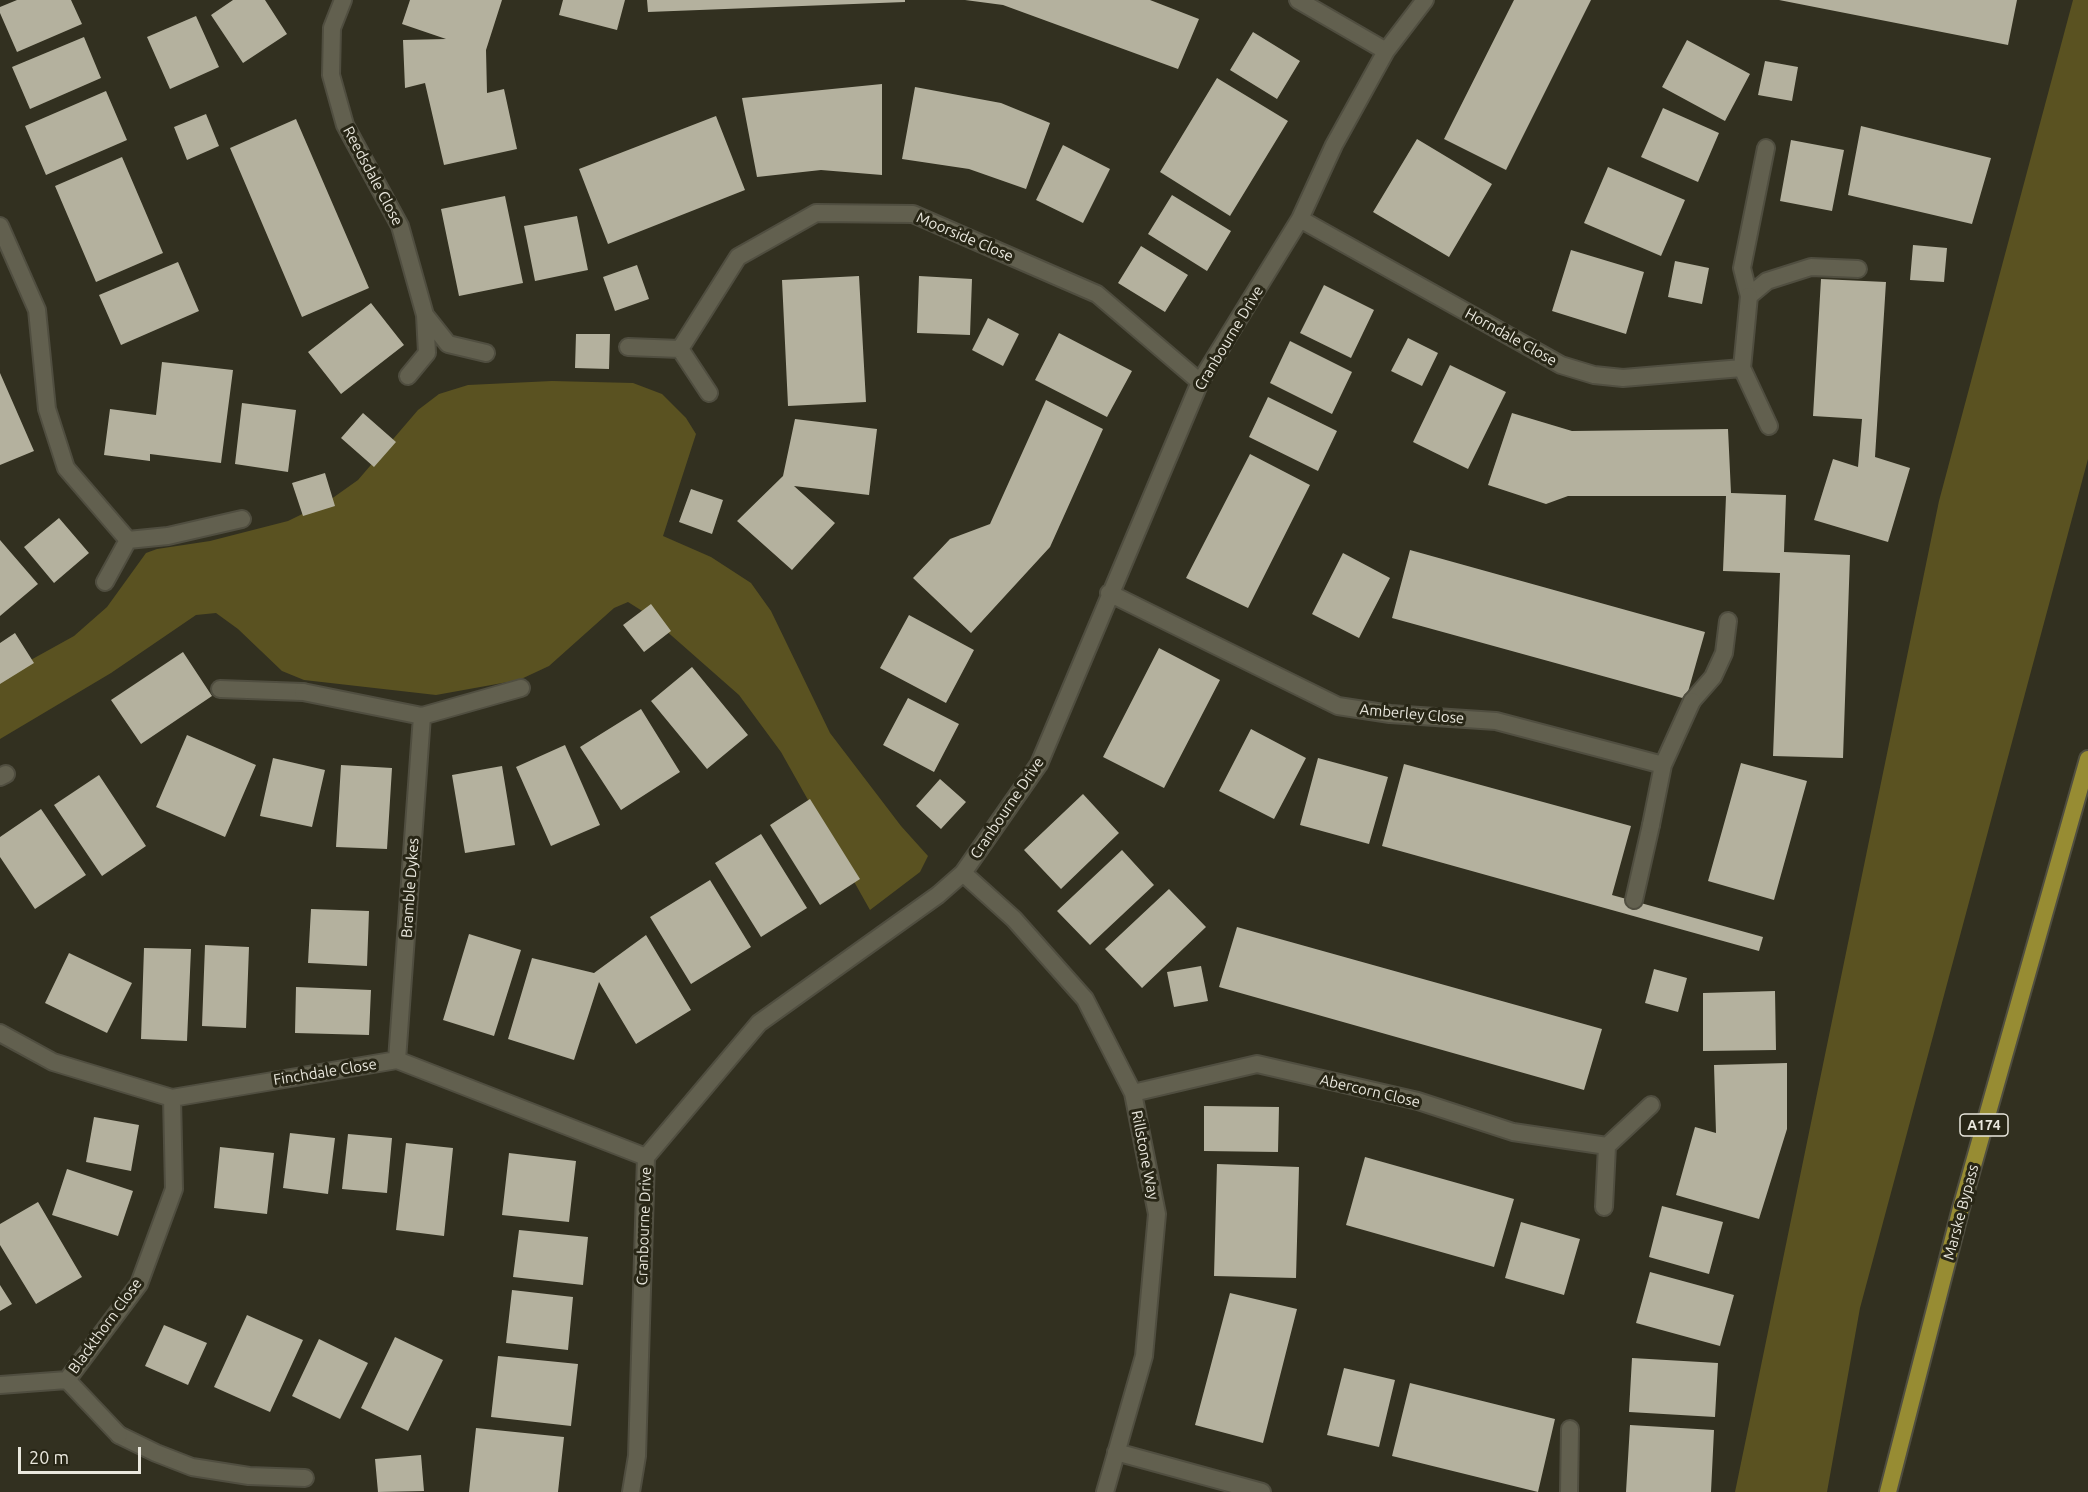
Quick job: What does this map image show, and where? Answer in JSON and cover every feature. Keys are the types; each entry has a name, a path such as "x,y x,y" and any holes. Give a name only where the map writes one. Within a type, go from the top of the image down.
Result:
{"main road":[{"name":"Marske Bypass","path":"1888,1492 1961,1208 2088,759"}],"street":[{"name":"Reedsdale Close","path":"343,0 332,28 331,75 345,125 400,226 425,315 427,353 408,376"},
{"path":"1298,0 1386,51"},
{"name":"Cranbourne Drive","path":"631,1492 637,1456 646,1157 759,1023 938,895 963,873 1039,764 1109,593 1200,382 1300,219 1334,145 1386,51 1425,0"},
{"path":"1766,148 1742,268 1749,296 1742,368 1769,426"},
{"name":"Moorside Close","path":"680,349 738,257 816,213 913,214 1097,294 1200,382"},
{"name":"Horndale Close","path":"1300,219 1561,365 1594,375 1623,378 1742,368"},
{"path":"0,226 37,310 47,409 66,468 128,540"},
{"path":"1749,296 1767,281 1812,267 1858,269"},
{"name":"Reedsdale Close","path":"425,315 448,344 486,353"},
{"path":"628,347 680,349 710,393"},
{"path":"128,540 168,536 242,519"},
{"path":"105,582 128,540"},
{"name":"Amberley Close","path":"1109,593 1338,706 1390,714 1496,721 1663,765"},
{"path":"1634,900 1663,765 1692,701 1713,677 1724,653 1728,621"},
{"path":"220,689 303,692 422,716 521,688"},
{"name":"Bramble Dykes","path":"397,1060 422,716"},
{"name":"Rillstone Way","path":"963,873 1014,919 1085,999 1133,1093 1156,1214 1144,1356 1105,1492"},
{"name":"Finchdale Close","path":"0,1033 53,1062 172,1098 397,1060 646,1157"},
{"name":"Abercorn Close","path":"1133,1093 1257,1064 1418,1101 1513,1132 1607,1146"},
{"name":"Blackthorn Close","path":"0,1385 67,1380 139,1284 174,1189 172,1098"},
{"path":"1604,1207 1607,1146 1651,1105"},
{"name":"Blackthorn Close","path":"67,1380 119,1435 156,1454 192,1467 249,1476 305,1478"},
{"path":"1569,1492 1570,1429"},
{"path":"1116,1452 1262,1492"}],"shaded area":[{"path":"2073,0 2088,0 2088,459 1860,1308 1827,1492 1735,1492 1939,501"},
{"path":"552,381 633,383 662,394 686,418 696,434 663,536 711,557 751,583 771,611 830,733 901,826 928,856 920,872 870,910 781,752 739,695 647,614 628,602 614,608 549,666 519,680 436,695 304,680 282,671 238,629 216,613 196,615 111,673 0,739 0,677 74,636 107,607 146,553 157,549 210,541 288,521 327,502 358,480 418,410 439,394 468,385"}],"building":[{"path":"17,0 71,0 82,24 17,52 0,13 0,7"},
{"path":"233,0 265,0 287,34 243,63 211,15"},
{"path":"410,0 502,0 486,50 487,93 504,89 517,149 444,165 425,83 405,88 403,40 446,39 402,24"},
{"path":"563,0 625,0 617,30 559,15"},
{"path":"647,0 905,0 905,2 648,12"},
{"path":"965,0 1150,0 1199,19 1178,69 1003,5"},
{"path":"1514,0 1591,0 1506,170 1444,139"},
{"path":"1779,0 2017,0 2008,45"},
{"path":"196,16 219,67 170,89 147,37"},
{"path":"1253,32 1300,61 1277,99 1230,70"},
{"path":"84,37 101,78 30,109 12,67"},
{"path":"1687,40 1750,74 1725,121 1662,87"},
{"path":"1765,61 1798,67 1792,101 1758,95"},
{"path":"1217,78 1288,121 1230,216 1160,172"},
{"path":"882,84 882,175 821,170 757,177 742,98"},
{"path":"915,87 1001,103 1050,123 1026,189 969,169 902,159"},
{"path":"106,91 127,140 46,175 25,126"},
{"path":"1663,108 1719,133 1698,182 1641,157"},
{"path":"206,114 219,146 187,160 174,127"},
{"path":"716,116 745,190 608,244 579,169"},
{"path":"296,119 369,288 302,317 230,148"},
{"path":"1861,126 1991,158 1972,224 1848,195"},
{"path":"1417,139 1492,184 1449,257 1373,212"},
{"path":"1791,140 1844,150 1832,211 1780,201"},
{"path":"1063,145 1110,169 1083,223 1036,200"},
{"path":"122,157 163,253 96,282 55,186"},
{"path":"1608,167 1685,200 1661,256 1584,223"},
{"path":"1172,195 1231,231 1207,271 1148,234"},
{"path":"505,196 523,283 459,296 441,209"},
{"path":"577,216 588,270 535,281 524,226"},
{"path":"1913,245 1947,248 1944,282 1910,280"},
{"path":"1141,246 1188,275 1165,312 1118,283"},
{"path":"1571,250 1644,272 1626,334 1552,311"},
{"path":"1675,261 1709,268 1702,304 1668,297"},
{"path":"178,262 199,311 121,345 99,295"},
{"path":"637,265 649,299 615,311 603,277"},
{"path":"859,276 866,402 788,406 782,280"},
{"path":"919,276 972,279 970,335 917,333"},
{"path":"1821,279 1886,282 1875,457 1910,468 1888,542 1814,520 1833,459 1858,467 1862,419 1813,416"},
{"path":"1324,285 1374,310 1351,358 1300,333"},
{"path":"371,303 404,345 341,394 308,352"},
{"path":"988,318 1019,334 1003,366 972,350"},
{"path":"1059,333 1132,371 1107,417 1035,380"},
{"path":"576,334 610,334 609,369 575,368"},
{"path":"1408,338 1438,353 1422,386 1391,371"},
{"path":"1290,341 1352,372 1332,414 1270,383"},
{"path":"162,362 233,370 221,463 150,454 150,461 104,455 110,409 156,415"},
{"path":"1450,365 1506,392 1468,469 1413,442"},
{"path":"0,373 34,451 0,465"},
{"path":"1268,397 1337,431 1318,471 1249,437"},
{"path":"1046,400 1103,429 1050,547 971,633 913,578 950,539 990,524"},
{"path":"242,403 296,410 288,472 235,464"},
{"path":"363,413 396,442 374,467 341,438"},
{"path":"1512,413 1572,431 1728,429 1731,493 1786,495 1784,552 1850,555 1843,758 1773,756 1780,573 1723,571 1726,496 1568,496 1546,504 1488,485"},
{"path":"795,419 877,429 869,495 794,486 835,523 792,570 737,521 783,476"},
{"path":"1250,454 1310,485 1248,608 1186,578"},
{"path":"325,473 335,506 303,516 292,483"},
{"path":"691,489 723,500 712,534 679,522"},
{"path":"59,518 89,553 54,583 24,547"},
{"path":"0,540 38,584 0,616"},
{"path":"1410,550 1705,632 1686,699 1392,618"},
{"path":"1343,553 1390,578 1359,638 1312,614"},
{"path":"651,604 671,631 644,652 623,625"},
{"path":"909,615 974,650 946,703 880,668"},
{"path":"15,633 34,663 0,684 0,643"},
{"path":"1159,648 1220,680 1164,788 1103,757"},
{"path":"183,652 212,696 141,744 111,700"},
{"path":"692,667 748,735 707,769 651,701"},
{"path":"908,698 959,724 934,772 883,745"},
{"path":"641,709 680,772 621,810 580,747"},
{"path":"1251,729 1306,758 1274,819 1219,791"},
{"path":"187,735 256,765 225,837 156,807"},
{"path":"565,745 600,825 551,846 516,767"},
{"path":"273,758 325,770 312,827 260,816"},
{"path":"1318,758 1388,777 1369,844 1300,825"},
{"path":"1741,763 1807,781 1774,900 1708,881"},
{"path":"1404,764 1631,826 1612,895 1763,937 1759,951 1382,846"},
{"path":"341,765 392,768 387,849 336,847"},
{"path":"502,766 515,845 465,853 452,775"},
{"path":"99,775 146,846 102,876 54,805"},
{"path":"940,779 966,802 941,829 916,806"},
{"path":"1083,794 1119,833 1061,889 1024,850"},
{"path":"810,799 860,879 820,905 770,825"},
{"path":"41,809 86,875 35,909 0,857 0,837"},
{"path":"761,834 807,908 761,937 715,863"},
{"path":"1122,850 1154,885 1090,945 1057,911"},
{"path":"710,880 751,947 691,984 650,917"},
{"path":"1169,889 1206,927 1142,988 1105,949"},
{"path":"311,909 369,911 367,966 308,963"},
{"path":"1237,927 1602,1029 1584,1090 1219,987"},
{"path":"469,934 521,950 494,1036 443,1020"},
{"path":"646,935 691,1010 636,1044 599,982 574,1060 508,1039 532,958 594,973"},
{"path":"205,945 249,947 246,1028 202,1026"},
{"path":"144,948 191,949 187,1041 141,1039"},
{"path":"69,953 132,983 107,1033 45,1003"},
{"path":"1201,966 1208,1001 1174,1007 1167,972"},
{"path":"1654,969 1687,978 1678,1012 1645,1003"},
{"path":"296,987 371,990 369,1035 295,1033"},
{"path":"1775,991 1776,1050 1703,1051 1703,993"},
{"path":"1787,1063 1787,1129 1759,1219 1676,1195 1695,1127 1716,1133 1714,1065"},
{"path":"1204,1106 1279,1107 1278,1152 1204,1151"},
{"path":"94,1117 139,1125 131,1171 86,1162"},
{"path":"290,1133 335,1138 328,1194 283,1188"},
{"path":"348,1134 392,1138 387,1193 342,1189"},
{"path":"406,1143 453,1148 444,1236 396,1230"},
{"path":"220,1147 274,1153 267,1214 214,1208"},
{"path":"509,1153 576,1161 569,1222 502,1215"},
{"path":"1365,1157 1514,1199 1494,1267 1346,1225"},
{"path":"1217,1164 1299,1167 1296,1278 1214,1276"},
{"path":"67,1169 133,1191 118,1236 52,1215"},
{"path":"38,1202 82,1277 36,1304 0,1245 0,1224"},
{"path":"1662,1206 1723,1222 1709,1274 1649,1257"},
{"path":"1521,1222 1580,1239 1564,1295 1505,1278"},
{"path":"519,1230 588,1237 583,1285 513,1277"},
{"path":"1650,1272 1734,1295 1720,1346 1636,1323"},
{"path":"0,1285 12,1304 0,1311"},
{"path":"512,1290 573,1297 568,1350 506,1343"},
{"path":"1230,1293 1297,1309 1263,1443 1195,1425"},
{"path":"247,1315 303,1340 270,1412 214,1387"},
{"path":"164,1325 207,1343 188,1385 145,1366"},
{"path":"395,1337 443,1360 408,1431 361,1408"},
{"path":"319,1339 368,1363 340,1419 292,1396"},
{"path":"498,1356 578,1364 571,1426 491,1417"},
{"path":"1632,1358 1718,1363 1715,1417 1629,1412"},
{"path":"1344,1368 1395,1380 1379,1447 1327,1435"},
{"path":"1410,1383 1555,1419 1538,1492 1392,1456"},
{"path":"1630,1425 1714,1430 1711,1492 1626,1492"},
{"path":"476,1428 564,1437 558,1492 469,1492"},
{"path":"421,1455 424,1491 378,1492 375,1459"}]}
